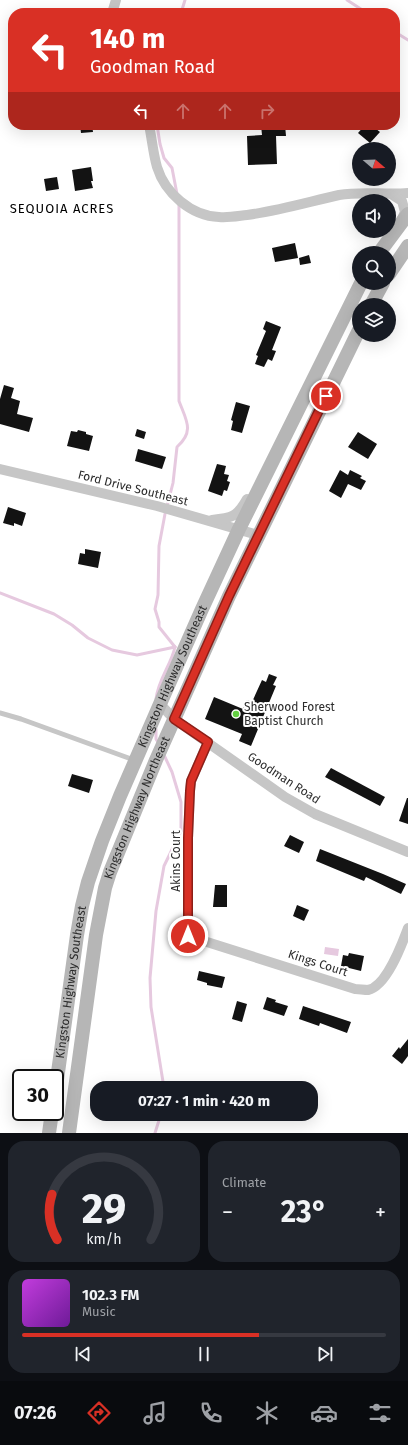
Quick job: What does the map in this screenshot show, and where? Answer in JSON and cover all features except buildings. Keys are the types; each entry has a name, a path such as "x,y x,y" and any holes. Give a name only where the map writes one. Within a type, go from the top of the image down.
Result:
{"main road":[{"path":"385,246 404,219"},
{"path":"396,264 408,246"},
{"name":"Kingston Highway Southeast","path":"58,1069 77,936 88,882 120,796 239,529 358,290"},
{"name":"Kingston Highway Northeast","path":"68,1133 96,935 105,888 117,852 229,596 353,342"},
{"path":"48,1133 50,1121"}],"street":[{"path":"150,130 157,167 163,180 174,196 183,204 192,210 207,215 219,217 259,213 340,195 365,192 391,194 408,193"},
{"path":"396,197 402,201 405,212 404,219"},
{"path":"208,521 231,518 241,509 261,471 290,427"},
{"name":"Ford Drive Southeast","path":"0,468 157,506 258,535"},
{"name":"Goodman Road","path":"160,704 174,719 285,797 315,814 408,852"},
{"name":"Akins Court","path":"188,936 188,838 191,781 208,742"},
{"name":"Kings Court","path":"188,936 355,989 369,990 378,984 393,963 408,928"}],"lane":[{"path":"0,713 21,719 135,760"}],"shaded area":[{"path":"325,947 339,949 338,956 324,954"}],"waterway":[{"path":"183,8 185,0"},
{"path":"347,0 359,8"},
{"path":"400,35 408,40"},
{"path":"158,130 164,158 172,168 177,194"},
{"path":"175,647 159,627 155,609 158,595 159,546 173,483 177,447 186,436 187,430 186,420 179,401 179,203"},
{"path":"0,593 54,614 72,625 88,638 112,650 137,655 175,647"},
{"path":"156,699 159,685 171,660 175,647"},
{"path":"156,729 156,739 159,744"},
{"path":"163,1081 151,1007 150,978 156,911 164,866 181,831 181,802 172,772 164,755"},
{"path":"155,1133 159,1121"}],"place":[{"name":"Sherwood Forest Baptist Church","path":"236,714"}],"district":[{"name":"SEQUOIA ACRES","path":"62,208"}],"route":[{"path":"188,936 188,838 191,781 208,742 174,719 229,596 326,396"}]}
